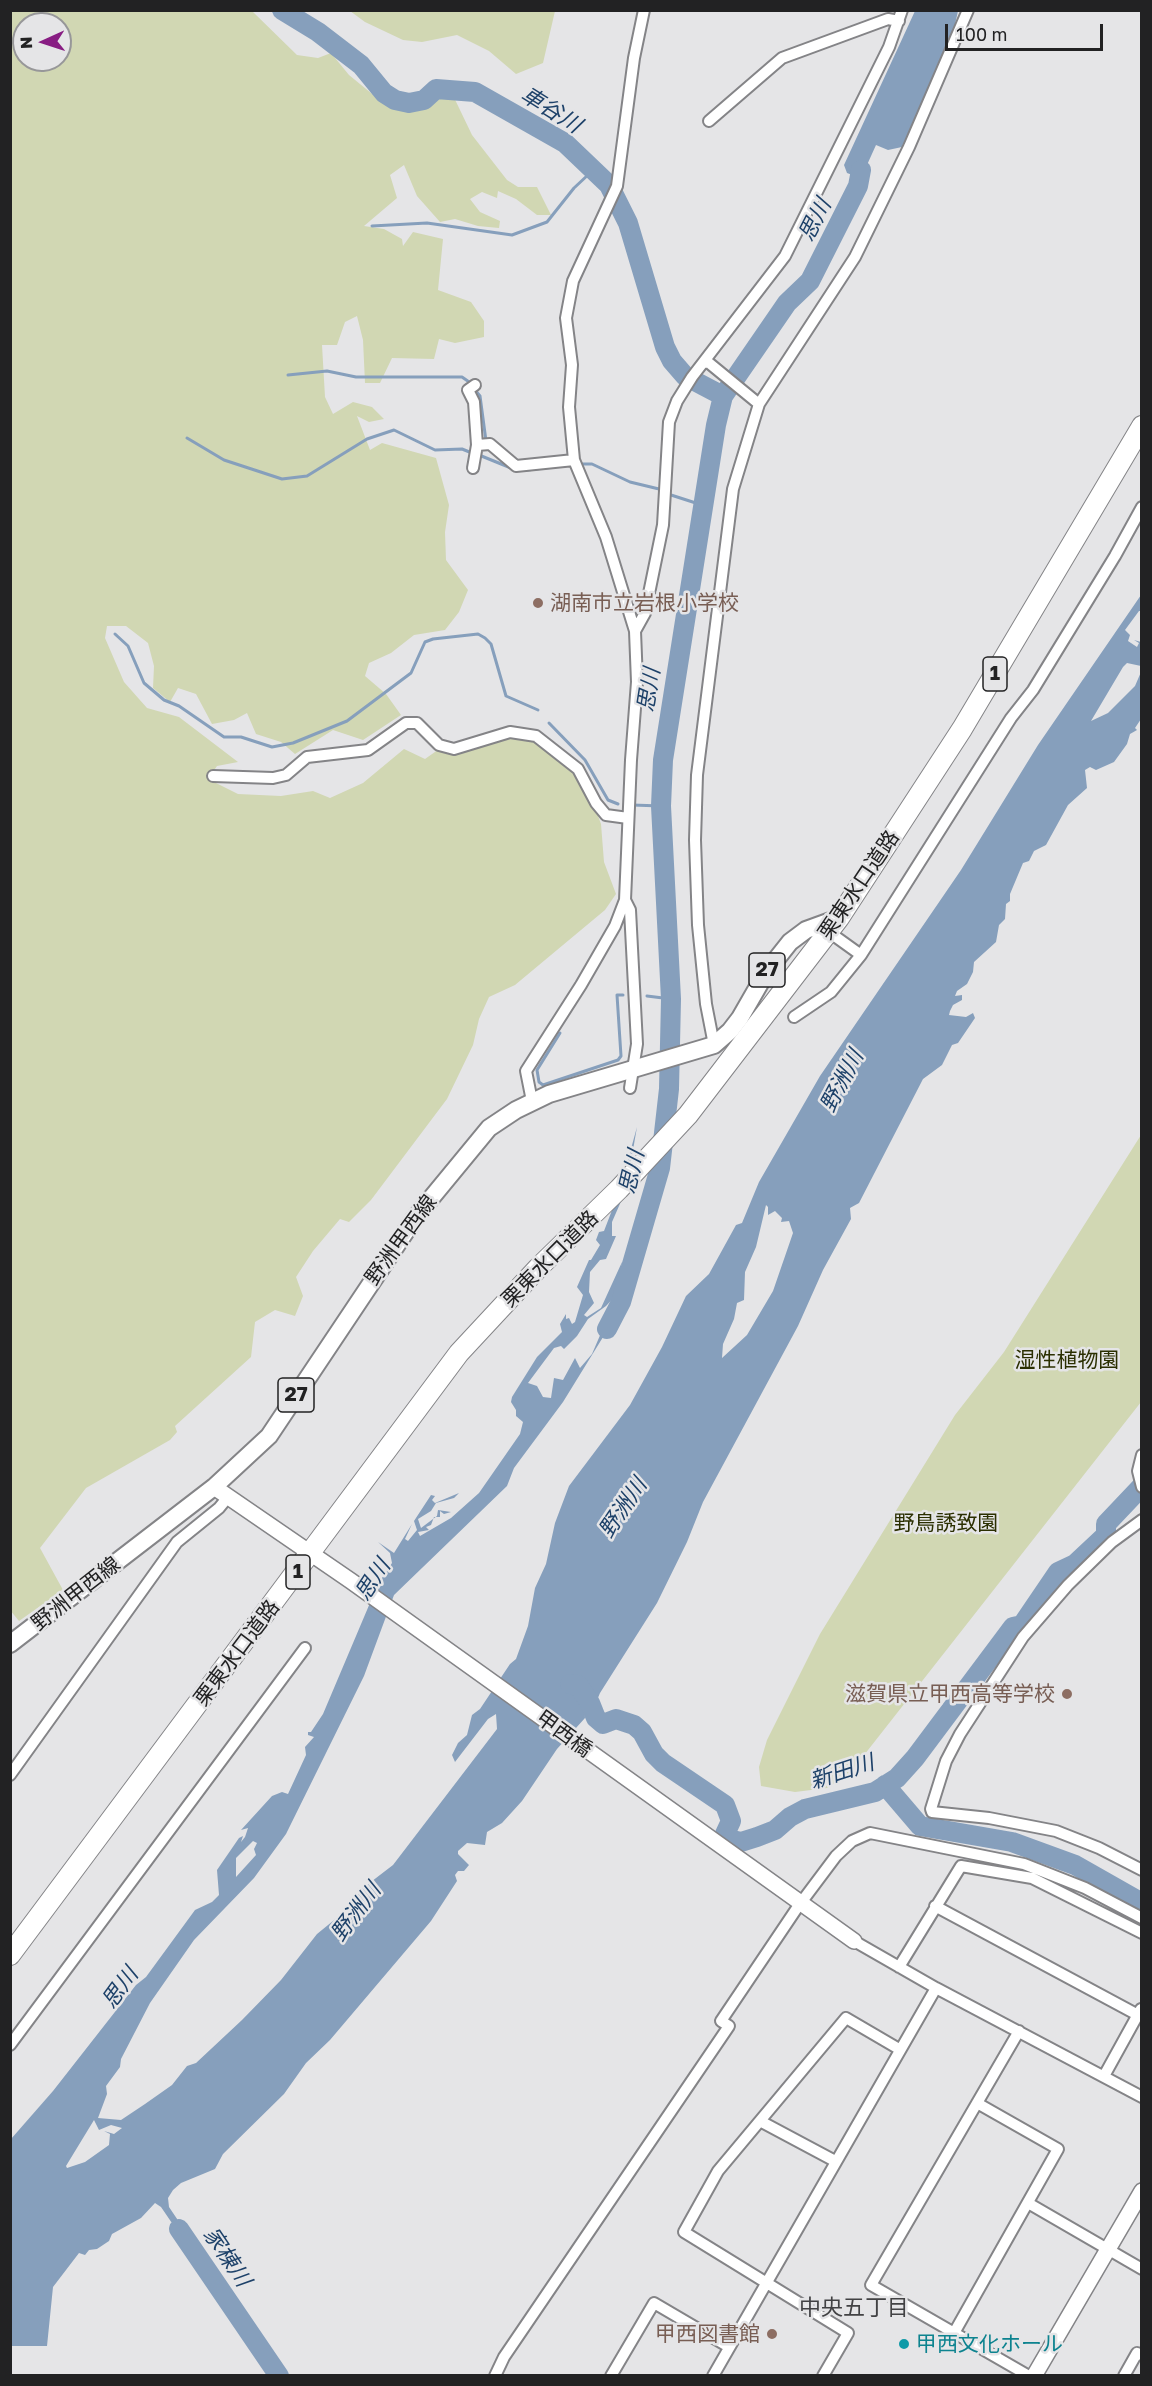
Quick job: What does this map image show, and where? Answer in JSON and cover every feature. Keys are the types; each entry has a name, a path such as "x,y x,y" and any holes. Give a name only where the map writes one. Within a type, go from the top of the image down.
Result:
{"highway":[{"name":"栗東水口道路","path":"10,1955 312,1554 459,1353 538,1268 688,1115 834,925 962,729 1142,426"}],"main road":[{"name":"野洲甲西線","path":"10,1644 214,1487 269,1436 364,1290 458,1162 489,1128 532,1101 712,1046 735,1024 767,971 790,942 806,930 834,925"}],"street":[{"path":"532,1101 526,1071 587,975 615,926 625,900 637,682 635,631 606,537 574,460 569,407 572,365 566,318 573,281 617,186 634,58 644,10"},
{"path":"712,1046 703,985 698,925 695,840 697,775 733,489 758,404 778,370 855,258 909,147 964,11"},
{"path":"709,121 782,58 901,16"},
{"path":"635,631 645,613 663,525 669,422 690,381 707,362 785,256 819,192 901,16"},
{"path":"707,362 758,404"},
{"path":"473,387 468,390 474,402 479,452 516,466 574,460"},
{"path":"794,1017 831,992 861,955 1011,718 1033,690 1142,507"},
{"path":"213,776 273,778 286,775 307,757 368,750 406,723 417,723 439,745 454,749 510,732 536,736 578,769 596,803 606,815 628,818"},
{"path":"625,900 630,910 637,1044 635,1069 630,1088"},
{"path":"834,925 861,955"},
{"path":"1142,1455 1138,1470 1142,1487"},
{"name":"甲西橋","path":"214,1487 351,1581 854,1941"},
{"path":"10,1775 187,1531 219,1508 228,1497"},
{"path":"178,1514 187,1531"},
{"path":"1142,1520 1112,1542 1068,1585 1023,1637 960,1734 946,1761 931,1809 932,1812 989,1818 1056,1832 1099,1848 1142,1870"},
{"path":"10,2045 305,1648"},
{"path":"495,2376 504,2357 729,2026 721,2020 800,1904 836,1856 852,1840 870,1833 1024,1863 1085,1888 1142,1918"},
{"path":"899,1966 961,1866 1032,1878 1142,1933"},
{"path":"935,1905 1140,2012 1104,2076"},
{"path":"854,1941 936,1988 1142,2097"},
{"path":"713,2376 936,1988"},
{"path":"823,2376 848,2333 684,2232 718,2171 846,2018 899,2049"},
{"path":"1018,2031 871,2285 1029,2376"},
{"path":"954,2333 1058,2149 977,2103"},
{"path":"760,2121 835,2162"},
{"path":"1034,2376 1142,2192"},
{"path":"1028,2203 1142,2270"},
{"path":"611,2376 654,2303 729,2347"},
{"path":"1124,2376 1140,2351"}],"green space":[{"path":"10,11 252,11 297,55 318,58 331,53 349,75 382,102 403,108 448,85 472,135 507,180 518,187 537,187 551,215 537,215 516,199 498,191 497,198 482,192 470,199 480,212 500,221 499,228 478,226 455,219 440,222 417,196 404,165 390,175 397,198 364,226 384,229 402,239 403,246 413,232 443,239 438,290 471,302 484,321 484,337 455,343 439,339 434,359 392,358 380,383 365,383 363,340 357,316 345,322 337,345 322,345 325,397 333,414 353,402 372,407 384,419 369,422 357,416 370,450 382,443 436,458 449,505 445,532 446,560 468,590 459,612 445,630 414,635 391,653 369,663 365,676 386,694 401,715 363,740 333,730 295,754 281,742 256,734 247,713 234,720 212,724 196,694 178,688 170,702 153,688 154,666 148,643 126,626 107,626 105,638 124,682 147,708 179,717 238,762 217,766 208,779 238,794 281,796 313,791 330,798 363,783 404,749 425,759 442,747 538,736 564,754 587,786 601,824 604,862 616,894 605,910 515,985 489,997 479,1019 473,1045 447,1099 371,1200 349,1222 340,1219 313,1251 296,1277 303,1296 295,1316 275,1310 255,1322 251,1357 175,1426 177,1432 170,1440 86,1488 40,1548 63,1590 19,1621 10,1610"},
{"path":"350,11 555,11 543,63 516,74 489,51 457,35 422,42 403,40 365,22"},
{"path":"1141,1135 1141,1402 850,1773 827,1788 795,1792 761,1786 759,1767 767,1740 820,1634 955,1415 1004,1352"}],"water":[{"path":"915,11 958,11 954,29 907,140 902,147 888,150 876,145 862,176 861,187 854,197 855,176 847,173 844,165"},
{"name":"野洲川","path":"1141,595 1141,611 1125,630 1130,635 1128,641 1137,647 1139,643 1134,640 1141,642 1141,666 1127,663 1123,667 1091,721 1108,713 1135,686 1141,672 1141,719 1135,728 1137,730 1130,734 1127,744 1114,762 1096,770 1090,767 1085,770 1087,788 1068,805 1046,845 1034,851 1029,861 1023,863 1010,894 1010,901 1006,904 1005,919 999,925 996,942 974,962 973,972 967,984 957,991 955,996 962,995 962,1000 953,1005 949,1015 966,1017 973,1013 975,1018 958,1043 952,1045 942,1065 923,1079 859,1203 850,1208 851,1219 823,1270 798,1326 703,1502 687,1542 657,1603 600,1693 595,1705 600,1715 623,1712 624,1715 602,1719 589,1698 584,1699 585,1718 557,1749 522,1801 502,1823 487,1832 485,1845 467,1843 458,1851 458,1854 469,1865 464,1871 458,1871 455,1875 457,1881 431,1921 330,2040 306,2063 284,2094 223,2154 215,2169 181,2183 173,2190 168,2198 169,2207 196,2247 191,2251 161,2207 155,2203 141,2218 112,2234 109,2241 97,2249 89,2250 85,2255 79,2253 53,2287 47,2346 11,2346 11,2139 53,2091 136,1985 146,1977 195,1910 212,1902 219,1895 217,1870 239,1838 243,1836 241,1842 245,1837 248,1828 241,1830 272,1796 282,1792 288,1794 306,1755 305,1747 314,1737 308,1735 308,1732 311,1732 323,1714 378,1584 392,1563 390,1553 378,1542 394,1553 412,1524 405,1539 408,1541 417,1530 414,1521 431,1495 435,1496 432,1500 435,1503 459,1493 454,1498 436,1503 431,1511 418,1519 421,1528 433,1519 431,1525 426,1527 429,1530 418,1532 420,1536 451,1518 479,1493 520,1434 523,1422 516,1416 516,1410 511,1402 512,1397 537,1357 562,1332 560,1324 566,1314 566,1319 569,1318 572,1324 575,1322 583,1295 577,1287 589,1260 600,1245 596,1240 599,1232 604,1231 619,1192 637,1127 626,1190 612,1222 612,1236 616,1236 606,1259 600,1260 590,1272 589,1292 594,1303 584,1315 587,1317 601,1308 622,1262 621,1271 628,1268 621,1278 623,1288 606,1306 588,1319 577,1336 564,1349 561,1346 554,1348 528,1383 537,1386 543,1397 551,1398 554,1378 563,1380 575,1358 580,1368 592,1354 607,1319 615,1314 618,1304 616,1316 563,1402 514,1468 507,1486 394,1595 364,1676 286,1834 254,1878 194,1940 150,2003 121,2059 120,2067 106,2086 107,2094 98,2118 121,2120 145,2104 172,2085 187,2066 196,2063 242,2020 281,1980 317,1934 344,1912 363,1888 393,1865 497,1729 496,1714 488,1719 455,1762 452,1755 458,1743 467,1735 472,1715 480,1709 510,1664 516,1659 528,1626 535,1588 546,1564 555,1523 569,1486 630,1405 662,1347 686,1296 709,1274 736,1225 742,1223 759,1182 820,1076 961,870 1038,745","holes":["766,1205 768,1215 775,1211 782,1218 781,1222 789,1221 793,1233 773,1291 747,1335 722,1358 723,1344 734,1319 737,1303 744,1300 745,1272 756,1247","253,1841 257,1843 254,1849 256,1855 236,1877 236,1858","94,2120 99,2130 111,2125 122,2128 114,2134 104,2131 110,2134 109,2145 85,2162 67,2168 66,2166"]},
{"path":"438,1510 451,1512 444,1514 440,1511 440,1517 436,1517"}],"waterway":[{"name":"車谷川","path":"282,10 318,32 361,65 384,93 395,100 409,103 424,100 436,89 475,92 565,143 609,185 628,223 665,347 672,361 685,376 723,396"},
{"name":"思川","path":"607,1329 621,1302 660,1168 669,1089 671,999 661,806 663,760 716,425 723,396 787,303 810,281 858,186 861,170"},
{"path":"372,226 427,223 512,235 547,222 574,188 589,174 596,172"},
{"path":"288,375 327,371 356,377 462,377 472,384"},
{"path":"475,390 480,396 486,441"},
{"path":"187,438 224,460 282,479 307,476 367,439 394,430 435,450 462,449 472,453"},
{"path":"479,455 511,468"},
{"path":"581,464 592,464 630,482 659,489"},
{"path":"527,470 562,466"},
{"path":"671,495 702,505"},
{"path":"115,634 128,646 144,683 164,700 179,706 224,737 241,737 272,747 293,743 347,721 411,673 425,642 433,639 478,634 485,638 491,644 506,696 538,710"},
{"path":"549,723 585,760 608,800 618,804"},
{"path":"632,805 661,806"},
{"path":"560,1033 537,1070 539,1082 543,1085 618,1060 621,1056 617,995 623,995"},
{"path":"647,996 671,999"},
{"name":"新田川","path":"570,1684 578,1685 590,1703 596,1718 603,1724 616,1719 634,1725 642,1732 654,1754 663,1763 725,1805 731,1821 725,1834 728,1839 741,1842 757,1837 775,1830 790,1817 805,1809 875,1792 897,1778 915,1758 1013,1627 1022,1625 1058,1572 1075,1564 1106,1535 1106,1524 1142,1486"},
{"path":"885,1785 920,1826 1012,1842 1075,1865 1142,1903"},
{"name":"家棟川","path":"179,2229 279,2376"}],"place":[{"name":"湖南市立岩根小学校","path":"538,603"},
{"name":"滋賀県立甲西高等学校","path":"1067,1694"},
{"name":"甲西図書館","path":"772,2334"},
{"name":"甲西文化ホール","path":"904,2344"}],"district":[{"name":"中央五丁目","path":"854,2308"}],"park label":[{"name":"湿性植物園","path":"1067,1360"},
{"name":"野鳥誘致園","path":"946,1523"}]}
